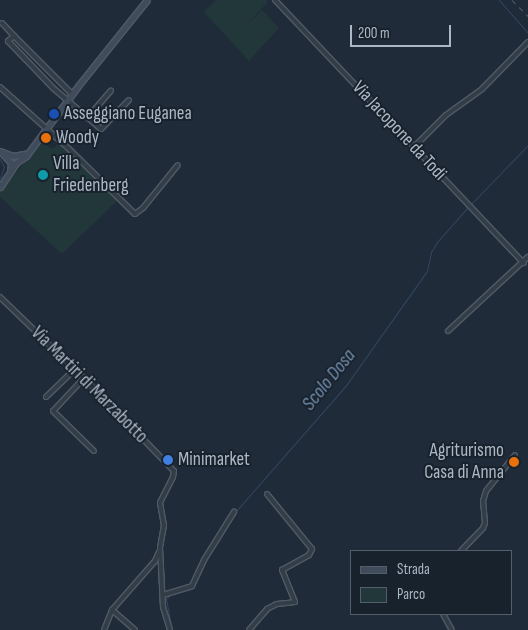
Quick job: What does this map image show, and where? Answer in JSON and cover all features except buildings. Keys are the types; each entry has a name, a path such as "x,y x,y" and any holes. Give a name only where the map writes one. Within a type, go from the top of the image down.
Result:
{"street":[{"path":"13,160 28,153 147,0"},
{"name":"Via Jacopone da Todi","path":"275,0 468,204 526,261"},
{"path":"2,23 72,94"},
{"path":"14,36 8,41 68,101 101,129 129,100"},
{"path":"414,147 446,115 488,83 528,42"},
{"path":"0,87 104,183 132,212 137,214 178,165"},
{"path":"88,118 112,91"},
{"path":"0,151 13,160"},
{"path":"0,187 9,175 13,160"},
{"path":"448,331 526,261"},
{"name":"Via Martiri di Marzabotto","path":"0,297 75,369 174,471 173,478 160,501 164,534 158,560"},
{"path":"46,398 75,369"},
{"path":"84,378 53,411 94,451"},
{"path":"462,550 483,528 485,523 483,501 486,491 514,455"},
{"path":"249,630 267,609 277,604 296,602 282,570 309,555 312,549 267,494"},
{"path":"163,595 192,586 204,560 234,512"},
{"path":"158,560 163,607 170,630"},
{"path":"104,630 112,610 158,560"},
{"path":"112,610 135,630"},
{"path":"444,615 452,630"}],"green space":[{"path":"216,0 266,0 268,2 246,25 262,10 279,28 249,61 204,12"},
{"path":"42,142 52,149 58,144 119,199 62,254 0,197 0,192"}],"waterway":[{"path":"499,0 528,33"},
{"path":"518,49 528,38"},
{"path":"508,58 515,51"},
{"path":"327,52 370,98"},
{"path":"487,80 506,61"},
{"name":"Scolo Dosa","path":"471,204 528,145"},
{"path":"0,159 4,167 0,178"},
{"name":"Scolo Dosa","path":"236,511 347,384 427,271 431,252 437,242 468,207"},
{"name":"Scolo Dosa","path":"179,592 193,587"},
{"name":"Scolo Dosa","path":"171,594 166,599 172,630"}],"railway":[{"path":"512,0 528,16"}],"place":[{"name":"Asseggiano Euganea","path":"54,114"},
{"name":"Woody","path":"46,138"},
{"name":"Villa Friedenberg","path":"43,175"},
{"name":"Minimarket","path":"168,460"},
{"name":"Agriturismo Casa di Anna","path":"514,462"}]}
